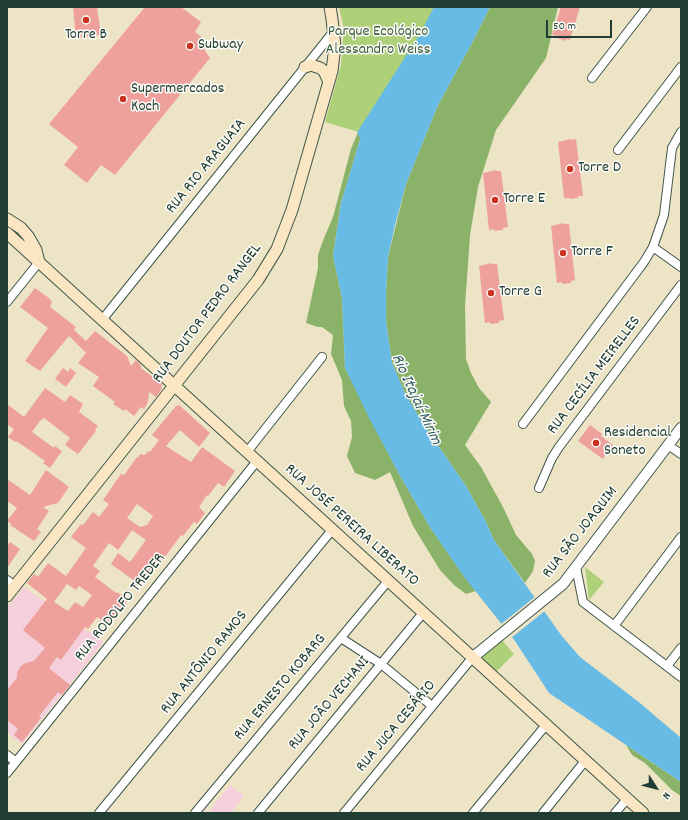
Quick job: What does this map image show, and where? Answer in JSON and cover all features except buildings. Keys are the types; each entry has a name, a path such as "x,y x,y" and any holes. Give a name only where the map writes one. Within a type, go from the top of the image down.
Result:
{"main road":[{"name":"RUA DOUTOR PEDRO RANGEL","path":"7,596 11,583 174,386 258,280 277,249 292,210 329,82 334,58 334,31 330,7"},
{"path":"305,67 311,65 320,68 324,71 329,82"},
{"name":"RUA JOSÉ PEREIRA LIBERATO","path":"7,219 21,228 33,243 39,262"},
{"path":"7,229 21,228"},
{"path":"11,237 21,228"},
{"name":"RUA JOSÉ PEREIRA LIBERATO","path":"11,237 642,813"}],"street":[{"path":"592,78 646,7"},
{"name":"RUA RIO ARAGUAIA","path":"102,320 334,31"},
{"path":"618,150 681,67"},
{"path":"523,424 644,262 653,246 664,215 672,148 681,132"},
{"path":"653,246 681,267"},
{"path":"7,302 39,262"},
{"name":"RUA CECÍLIA MEIRELLES","path":"539,488 552,458 559,447 681,285"},
{"path":"247,452 322,357"},
{"name":"RUA SÃO JOAQUIM","path":"472,658 567,580 681,428"},
{"path":"668,445 681,454"},
{"name":"RUA RODOLFO TREDER","path":"7,773 257,461"},
{"name":"RUA ANTÔNIO RAMOS","path":"99,813 332,530"},
{"path":"614,626 681,537"},
{"path":"576,567 583,602 681,677"},
{"path":"567,580 570,579 580,588"},
{"name":"RUA ERNESTO KOBARG","path":"195,813 388,581"},
{"name":"RUA JOÃO VECHANI","path":"258,813 423,613"},
{"path":"341,638 381,664 432,706"},
{"path":"667,666 681,648"},
{"name":"RUA JUCA CESÁRIO","path":"344,813 472,658"},
{"path":"474,813 546,725"},
{"path":"7,755 16,762"},
{"path":"543,813 585,761"},
{"path":"615,813 626,799"}],"shaded area":[{"path":"24,587 104,642 22,744 7,732 7,608"},
{"path":"230,785 244,796 231,813 208,813"}],"green space":[{"name":"Parque Ecológico Alessandro Weiss","path":"339,7 439,7 424,36 362,133 325,122 341,65 344,29"},
{"path":"490,7 558,7 546,58 496,130 478,187 470,235 465,306 466,359 479,388 491,402 465,445 481,467 503,507 516,535 532,554 535,561 533,571 525,583 494,540 485,520 466,486 422,422 405,393 392,363 386,321 388,257 406,184 438,105"},
{"path":"358,132 362,133 341,203 333,256 342,298 345,368 399,474 431,529 476,591 466,594 454,585 440,570 413,526 390,472 375,480 355,473 347,456 352,437 351,421 344,406 342,380 331,354 333,335 322,327 306,323 318,268 318,255 333,217 351,149"},
{"path":"585,567 604,582 589,600"},
{"path":"502,640 514,654 494,674 481,658"},
{"path":"626,745 681,782 681,796 672,790 645,763 632,755"}],"water":[{"path":"439,7 490,7 438,105 406,184 388,257 386,321 392,363 405,393 422,422 466,486 485,520 494,540 561,635 580,657 640,703 681,738 681,782 549,693 515,641 465,578 431,529 369,418 345,368 342,298 333,256 341,203 362,133 424,36"}],"pier":[{"path":"536,596 546,610 511,638 500,625"}],"waterway":[{"path":"362,133 424,36 439,7"}],"place":[{"name":"Torre B","path":"86,20"},
{"name":"Subway","path":"190,46"},
{"name":"Supermercados Koch","path":"123,99"},
{"name":"Torre D","path":"570,169"},
{"name":"Torre E","path":"495,200"},
{"name":"Torre F","path":"563,253"},
{"name":"Torre G","path":"491,293"},
{"name":"Residencial Soneto","path":"596,443"}],"water label":[{"name":"Rio Itajaí-Mirim","path":"415,400"}]}
